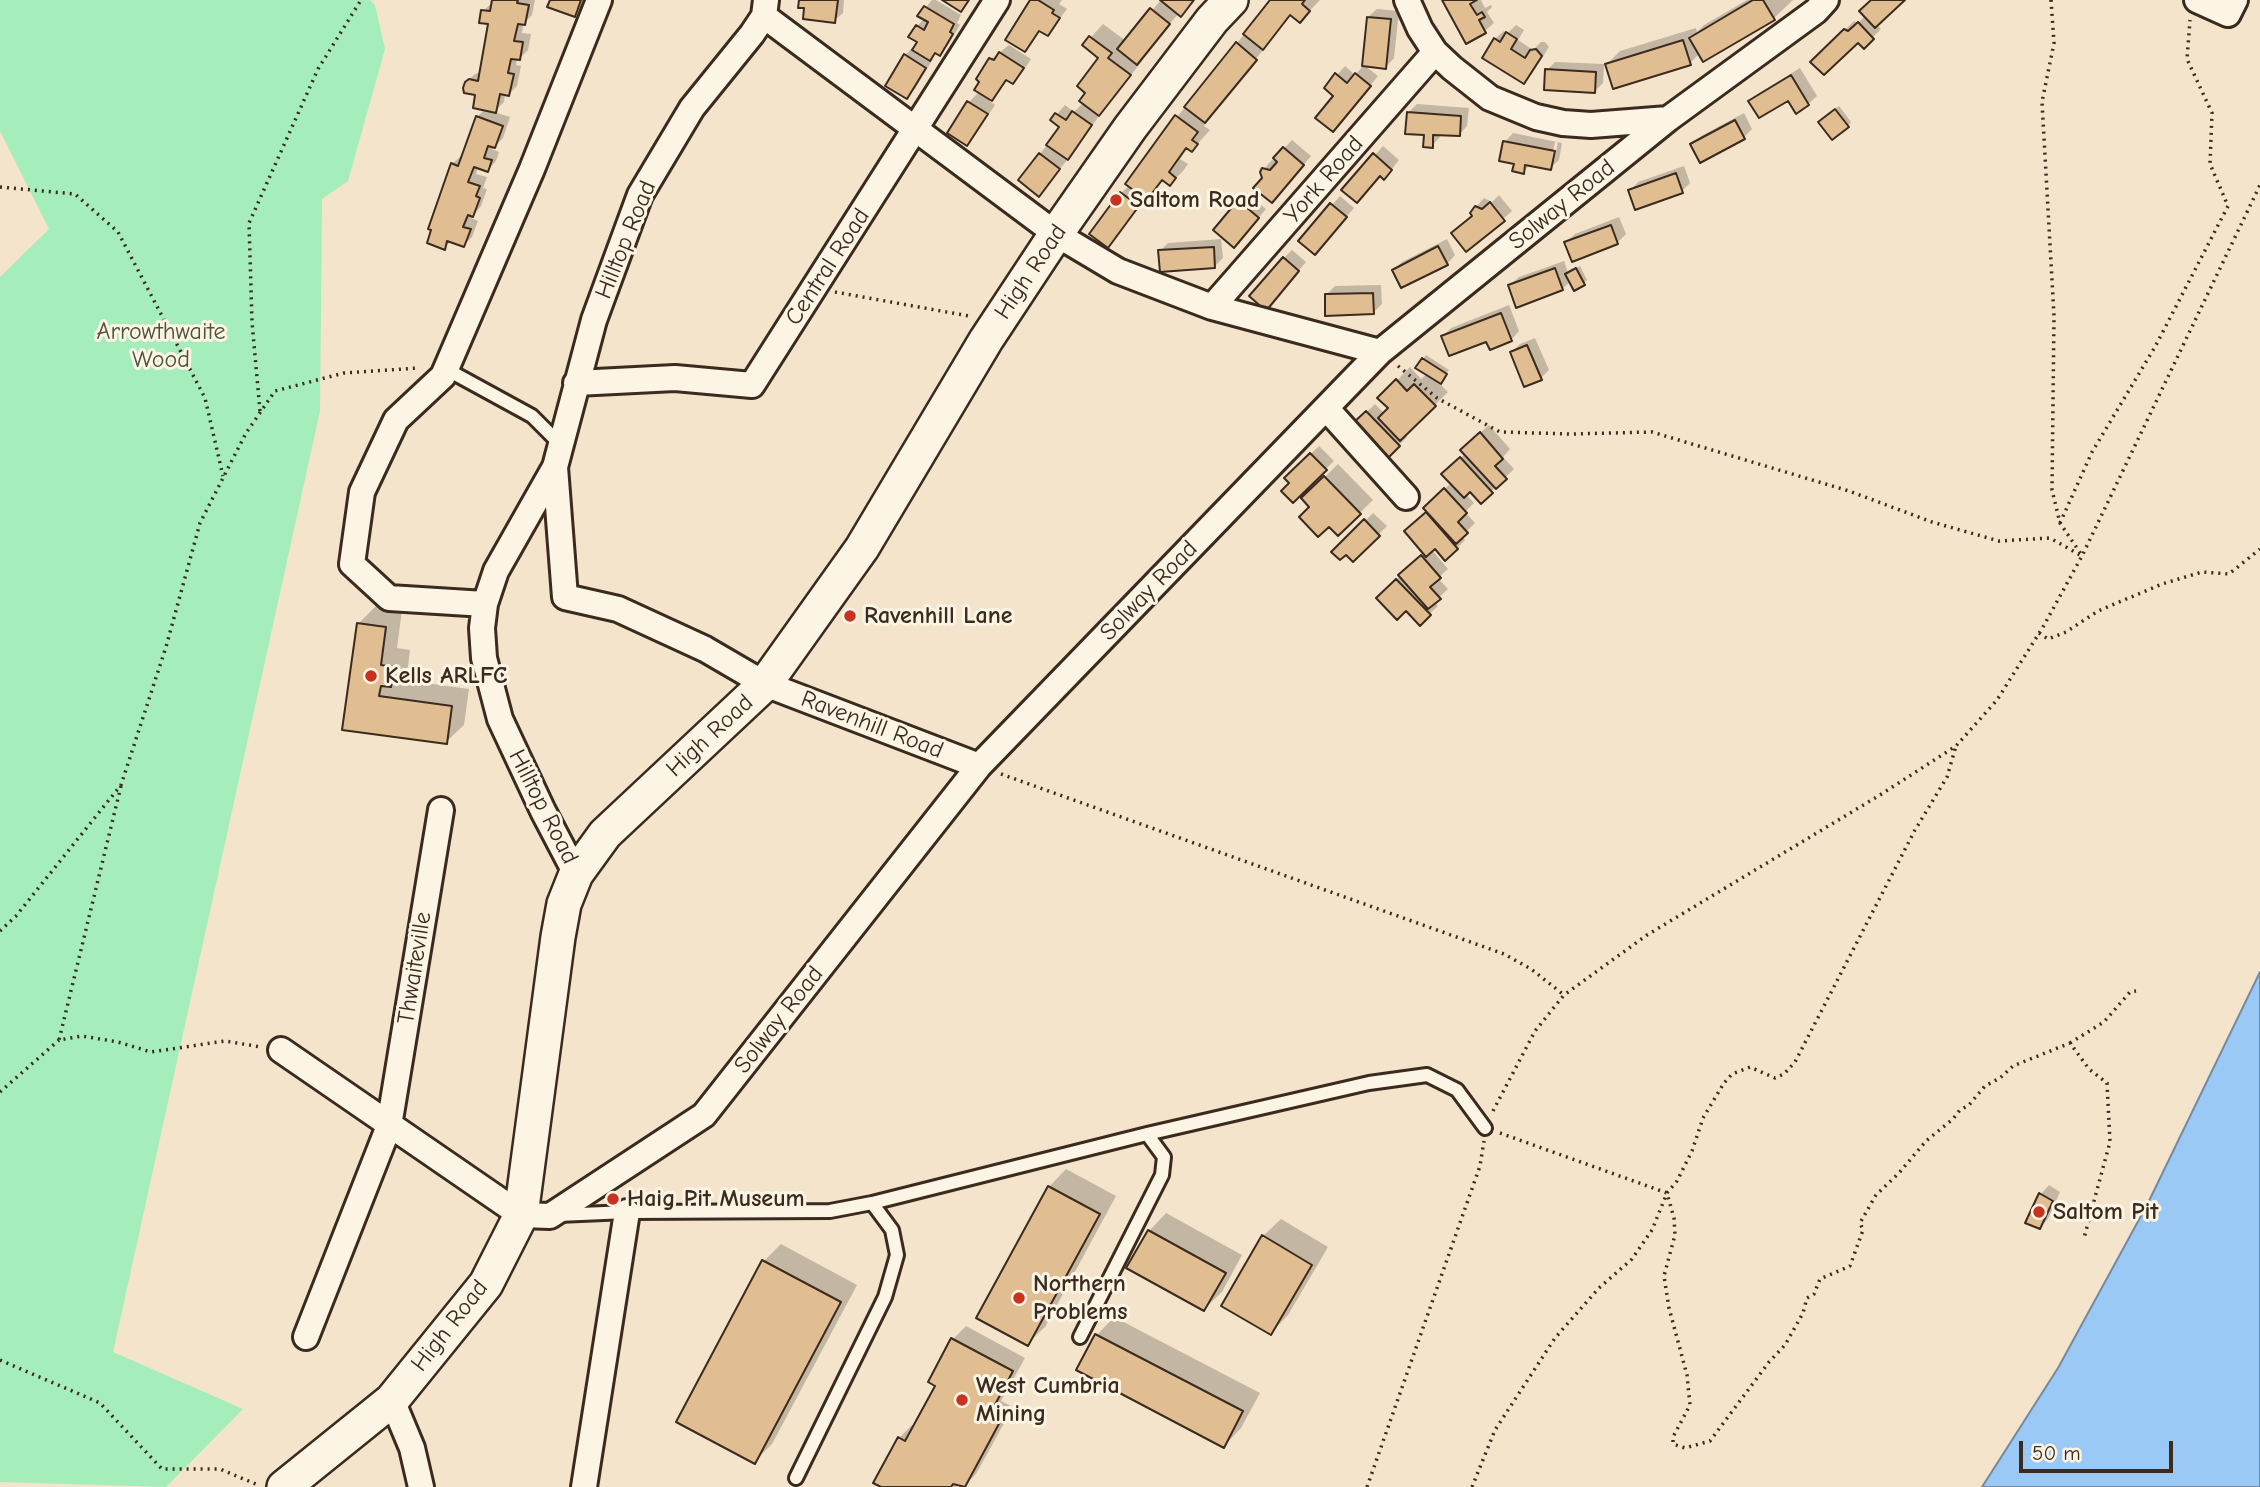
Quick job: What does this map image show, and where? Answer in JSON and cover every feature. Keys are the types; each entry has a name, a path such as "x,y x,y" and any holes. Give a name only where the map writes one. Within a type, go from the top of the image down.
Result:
{"street":[{"path":"485,604 389,598 352,564 362,492 396,420 443,376 532,169 599,0"},
{"name":"Central Road","path":"576,383 675,378 752,385 996,0"},
{"name":"High Road","path":"284,1487 392,1400 486,1284 535,1215 558,937 564,904 576,874 605,834 765,684 862,548 986,340 1056,234 1130,128 1212,20 1231,0"},
{"path":"1407,0 1420,29 1435,52 1490,98 1536,117 1563,123 1591,125 1668,119"},
{"name":"Solway Road","path":"535,1215 704,1115 979,766 1380,352 1668,119 1816,11 1826,0"},
{"path":"2194,6 2231,7"},
{"path":"765,8 915,130 1056,234 1118,271 1212,307 1380,352"},
{"name":"Hilltop Road","path":"576,874 542,811 500,719 484,658 482,628 485,604 496,571 558,456 594,320 640,195 692,108 752,34 765,8"},
{"name":"York Road","path":"1212,307 1435,52"},
{"path":"1326,408 1406,497"},
{"name":"Hilltop Road","path":"558,456 565,597 618,609 705,649 765,684"},
{"name":"Ravenhill Road","path":"765,684 979,766"},
{"name":"Thwaiteville","path":"306,1337 389,1126 440,810"},
{"path":"281,1050 389,1126 535,1215"},
{"path":"584,1487 627,1212"},
{"path":"392,1400 412,1448 421,1487"},
{"path":"592,1445 598,1487"}],"lane":[{"path":"447,367 532,416 558,456"},
{"path":"535,1215 830,1211 1368,1083 1427,1075 1457,1090 1485,1128"},
{"path":"1080,1337 1162,1175 1164,1157 1147,1134"},
{"path":"796,1478 885,1297 897,1255 892,1230 872,1203"}],"path":[{"path":"260,413 252,322 249,223 318,69 361,0"},
{"path":"2052,0 2053,43 2042,102 2054,316 2052,490 2060,523 2082,556"},
{"path":"2060,523 2092,452 2155,347 2228,206 2210,164 2212,113 2187,59 2194,6"},
{"path":"1367,1487 1480,1166 1485,1128 1535,1031 1564,995 1647,935 1880,795 1956,746 1997,700 2039,633 2082,556 2260,185"},
{"path":"0,187 75,194 118,232 205,398 223,478"},
{"path":"833,291 970,316"},
{"path":"1380,352 1437,398 1500,432 1652,432 1849,491 1932,522 1999,541 2050,538 2082,556"},
{"path":"0,931 16,916 121,785 166,647 200,523 246,433 275,391 344,373 447,367"},
{"path":"2039,633 2048,639 2066,632 2098,611 2162,584 2202,572 2229,574 2260,549"},
{"path":"1472,1487 1495,1430 1537,1365 1575,1314 1632,1259 1652,1230 1667,1193 1677,1181 1692,1151 1703,1118 1732,1074 1751,1068 1775,1078 1784,1074 1795,1062 1916,830 1947,777 1956,746"},
{"path":"979,766 1504,954 1531,969 1564,995"},
{"path":"58,1040 124,776"},
{"path":"1667,1193 1674,1218 1675,1235 1664,1276 1669,1308 1687,1375 1690,1405 1673,1437 1673,1444 1685,1448 1710,1441 1769,1362 1785,1345 1803,1313 1807,1298 1814,1294 1820,1279 1850,1266 1863,1230 1860,1223 1876,1195 1926,1141 1969,1105 1985,1086 2022,1060 2042,1056 2104,1022 2130,992 2136,991"},
{"path":"0,1092 58,1040 82,1036 118,1042 151,1052 225,1041 281,1050"},
{"path":"2070,1043 2089,1069 2107,1083 2110,1142 2084,1238"},
{"path":"1485,1128 1667,1193"},
{"path":"0,1360 100,1403 162,1469 220,1469 262,1487"}],"green space":[{"name":"Arrowthwaite Wood","path":"0,0 370,0 375,5 385,49 348,181 322,199 320,411 113,1352 243,1409 166,1487 0,1482 0,277 49,229 0,131"}],"water":[{"path":"2260,972 2260,1487 1982,1487 2058,1368 2147,1205"}],"building":[{"path":"492,0 518,0 517,3 529,5 525,25 518,24 514,41 523,42 520,60 511,59 508,73 514,74 509,96 500,94 496,113 473,108 475,95 464,93 463,88 469,79 478,81 488,24 479,23 481,10 490,11"},
{"path":"550,0 581,0 575,17 547,7"},
{"path":"799,0 838,0 835,23 803,19 804,8 798,8"},
{"path":"942,0 969,0 961,12"},
{"path":"1030,0 1038,0 1054,10 1052,13 1060,18 1048,36 1039,31 1025,52 1005,40"},
{"path":"1160,0 1194,0 1181,17"},
{"path":"1270,0 1305,0 1302,4 1310,11 1300,23 1290,15 1263,50 1243,34"},
{"path":"1442,0 1477,0 1470,4 1477,15 1482,12 1485,17 1479,20 1486,33 1466,44"},
{"path":"1753,0 1763,0 1775,20 1703,62 1689,38"},
{"path":"1871,0 1905,0 1875,28 1859,11"},
{"path":"924,6 954,24 950,32 953,34 940,56 935,53 930,61 912,50 917,42 908,37 916,25 924,30 928,22 917,16"},
{"path":"1150,8 1170,24 1137,65 1117,49"},
{"path":"1367,17 1391,19 1386,69 1362,66"},
{"path":"1858,22 1874,39 1864,49 1858,43 1824,75 1810,62 1844,29 1848,31"},
{"path":"1506,32 1517,39 1511,49 1525,58 1530,50 1536,49 1542,56 1524,84 1482,58 1494,38 1500,42"},
{"path":"1089,36 1112,53 1108,58 1131,75 1099,116 1079,101 1085,93 1077,86 1098,58 1082,45"},
{"path":"1683,40 1691,65 1613,89 1605,64"},
{"path":"1236,42 1257,60 1205,123 1184,107"},
{"path":"999,52 1024,68 1013,84 1006,80 992,101 974,90 979,82 976,79 989,58 994,60"},
{"path":"904,54 926,68 907,99 885,86"},
{"path":"1545,69 1596,72 1595,93 1544,90"},
{"path":"1335,73 1347,83 1355,73 1371,86 1333,132 1315,118 1333,96 1324,88"},
{"path":"1791,75 1809,105 1796,114 1788,101 1759,118 1748,101"},
{"path":"967,101 988,114 967,146 947,133"},
{"path":"1835,109 1849,127 1832,140 1818,122"},
{"path":"1072,111 1092,125 1068,160 1046,145 1059,127 1050,120 1055,113 1066,120"},
{"path":"1407,112 1461,116 1460,136 1433,135 1433,148 1423,147 1424,135 1405,134"},
{"path":"1175,115 1198,132 1192,140 1198,144 1192,152 1186,148 1169,172 1176,178 1170,186 1162,180 1147,200 1125,184"},
{"path":"476,116 503,126 495,148 488,146 484,158 492,160 488,172 474,167 468,182 480,186 476,196 480,198 473,217 468,215 463,227 471,229 464,247 447,241 445,250 427,243 431,230 428,229 451,163 458,166"},
{"path":"1735,120 1745,139 1700,163 1690,144"},
{"path":"1503,141 1555,151 1551,170 1525,165 1524,174 1512,171 1514,164 1499,161"},
{"path":"1283,147 1304,165 1272,203 1253,188 1262,178 1262,168 1270,170 1277,162 1273,158"},
{"path":"1039,153 1060,169 1039,197 1018,180"},
{"path":"1373,153 1392,170 1384,180 1380,176 1357,203 1341,190"},
{"path":"1676,173 1683,193 1635,210 1628,190"},
{"path":"1120,192 1139,206 1108,248 1089,234"},
{"path":"1238,200 1259,218 1234,248 1213,230"},
{"path":"1490,202 1505,221 1466,252 1451,233 1472,216 1470,213 1475,206 1482,209"},
{"path":"1330,203 1347,217 1315,255 1298,241"},
{"path":"1611,225 1618,244 1572,262 1564,242"},
{"path":"1438,246 1448,265 1401,288 1392,270"},
{"path":"1214,247 1215,268 1160,272 1158,250"},
{"path":"1283,257 1299,271 1266,311 1249,296"},
{"path":"1555,268 1563,290 1516,308 1508,285"},
{"path":"1576,268 1585,285 1574,291 1565,274"},
{"path":"1373,293 1374,314 1325,316 1325,294"},
{"path":"1501,313 1512,341 1490,350 1486,342 1449,356 1441,336"},
{"path":"1527,345 1542,380 1524,387 1510,352"},
{"path":"1422,358 1447,374 1441,384 1415,368"},
{"path":"1396,379 1407,391 1414,384 1436,406 1400,441 1378,418 1388,408 1377,398"},
{"path":"1366,411 1400,446 1382,464 1353,423"},
{"path":"1480,432 1503,459 1495,466 1507,479 1496,489 1460,450"},
{"path":"1310,453 1327,470 1293,503 1281,491 1289,483 1284,478"},
{"path":"1460,457 1493,493 1481,504 1470,492 1464,498 1441,474"},
{"path":"1324,476 1361,514 1338,536 1329,527 1318,537 1299,517 1309,507 1301,498"},
{"path":"1444,488 1467,513 1458,522 1468,533 1456,544 1423,508"},
{"path":"1426,512 1458,549 1445,561 1435,549 1426,557 1404,531"},
{"path":"1364,519 1380,536 1353,562 1346,555 1340,560 1331,552"},
{"path":"1421,555 1441,578 1430,587 1441,599 1428,609 1398,575"},
{"path":"1396,579 1431,615 1420,626 1406,611 1397,620 1376,598"},
{"name":"Kells ARLFC","path":"357,623 386,627 381,665 394,667 391,687 381,686 379,696 452,706 447,744 342,730"},
{"path":"1048,1186 1100,1214 1028,1346 976,1318"},
{"name":"Saltom Pit","path":"2039,1193 2053,1201 2040,1229 2025,1223"},
{"path":"1148,1230 1226,1273 1204,1311 1126,1268"},
{"path":"1262,1235 1312,1265 1271,1335 1221,1306"},
{"path":"762,1260 841,1302 755,1464 676,1422"},
{"path":"1095,1334 1243,1411 1224,1448 1076,1370"},
{"name":"West Cumbria Mining","path":"951,1338 1013,1371 990,1414 1001,1420 965,1487 953,1484 951,1487 881,1487 873,1483 898,1437 905,1441 935,1386 928,1382"}],"place":[{"name":"Saltom Road","path":"1116,200"},
{"name":"Ravenhill Lane","path":"850,616"},
{"name":"Kells ARLFC","path":"371,676"},
{"name":"Haig Pit Museum","path":"613,1199"},
{"name":"Saltom Pit","path":"2039,1212"},
{"name":"Northern Problems","path":"1019,1298"},
{"name":"West Cumbria Mining","path":"962,1400"}]}
